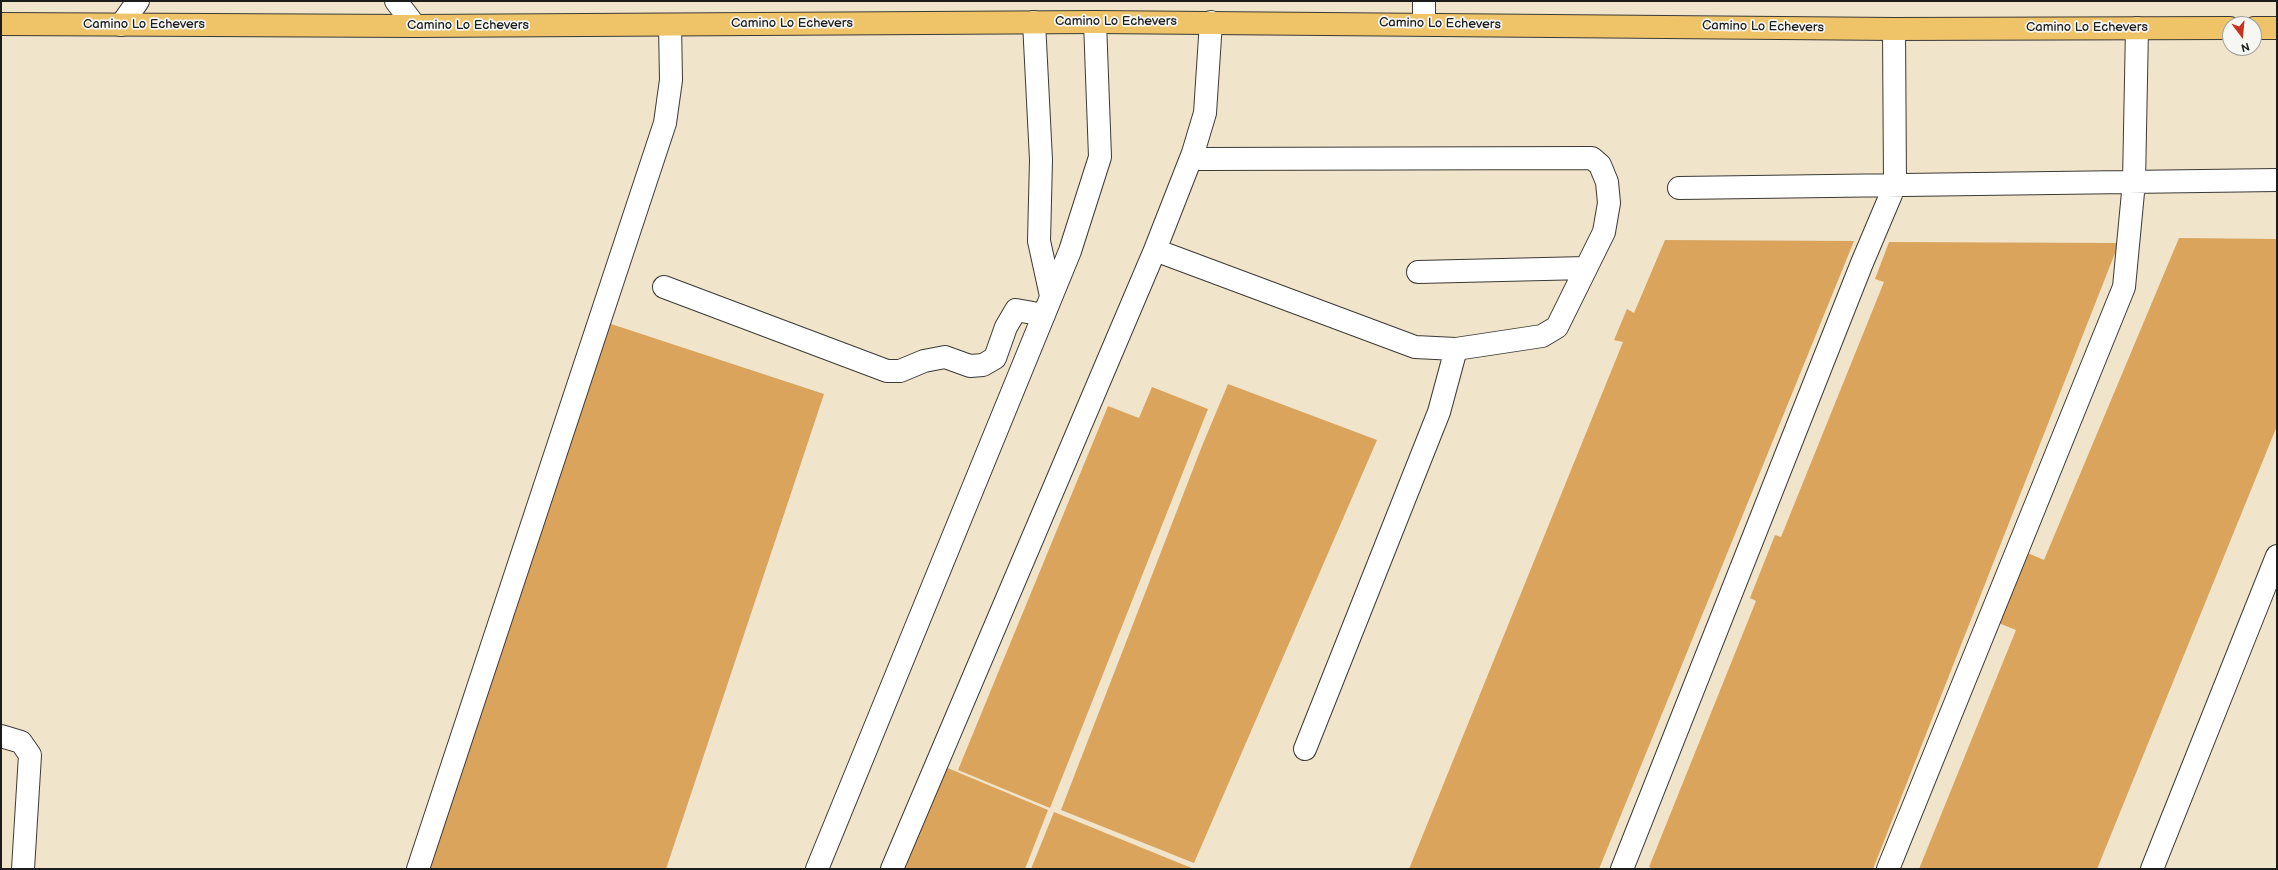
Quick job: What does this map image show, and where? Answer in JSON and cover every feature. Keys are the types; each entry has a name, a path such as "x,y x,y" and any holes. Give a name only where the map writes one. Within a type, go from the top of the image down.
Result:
{"main road":[{"name":"Camino Lo Echevers","path":"1,24 415,26 1211,22 1894,29 2222,28"},
{"path":"2262,28 2277,28"}],"lane":[{"path":"121,25 138,1"},
{"path":"396,1 415,26"},
{"path":"1424,1 1424,24"},
{"path":"1034,22 1041,160 1039,241 1048,306"},
{"path":"817,869 1070,251 1100,157 1095,22"},
{"path":"892,869 1155,250 1192,153 1205,113 1211,22"},
{"path":"418,869 665,123 671,80 670,25"},
{"path":"1888,869 2124,287 2134,182 2137,28"},
{"path":"1622,869 1859,270 1896,185 1894,29"},
{"path":"1155,250 1415,347 1456,349 1542,336 1557,326 1604,232 1608,203 1607,182 1600,165 1592,158 1200,159 1192,153"},
{"path":"1680,188 2277,180"},
{"path":"1418,272 1586,268"},
{"path":"664,287 887,371 900,371 924,361 945,357 970,366 983,365 995,358 1006,327 1016,310 1048,306"},
{"path":"1305,749 1439,412 1456,349"},
{"path":"2152,869 2277,556"},
{"path":"1,736 22,742 30,755 22,869"}],"building":[{"path":"2179,238 2277,239 2277,426 2097,869 1919,869 2016,630 1996,622 2023,551 2044,560"},
{"path":"1665,240 1854,241 1599,869 1409,869 1623,342 1614,340 1627,309 1634,313"},
{"path":"1889,242 2119,243 1873,869 1653,869 1649,867 1756,601 1750,598 1775,535 1781,537 1884,282 1875,279"},
{"path":"605,322 824,394 666,869 422,869"},
{"path":"1228,384 1377,440 1194,863 1061,810 1202,446"},
{"path":"1152,387 1208,409 1050,808 958,770 1108,406 1139,418"},
{"path":"938,764 1048,810 1025,869 897,869"},
{"path":"1054,812 1194,869 1031,869"}]}
